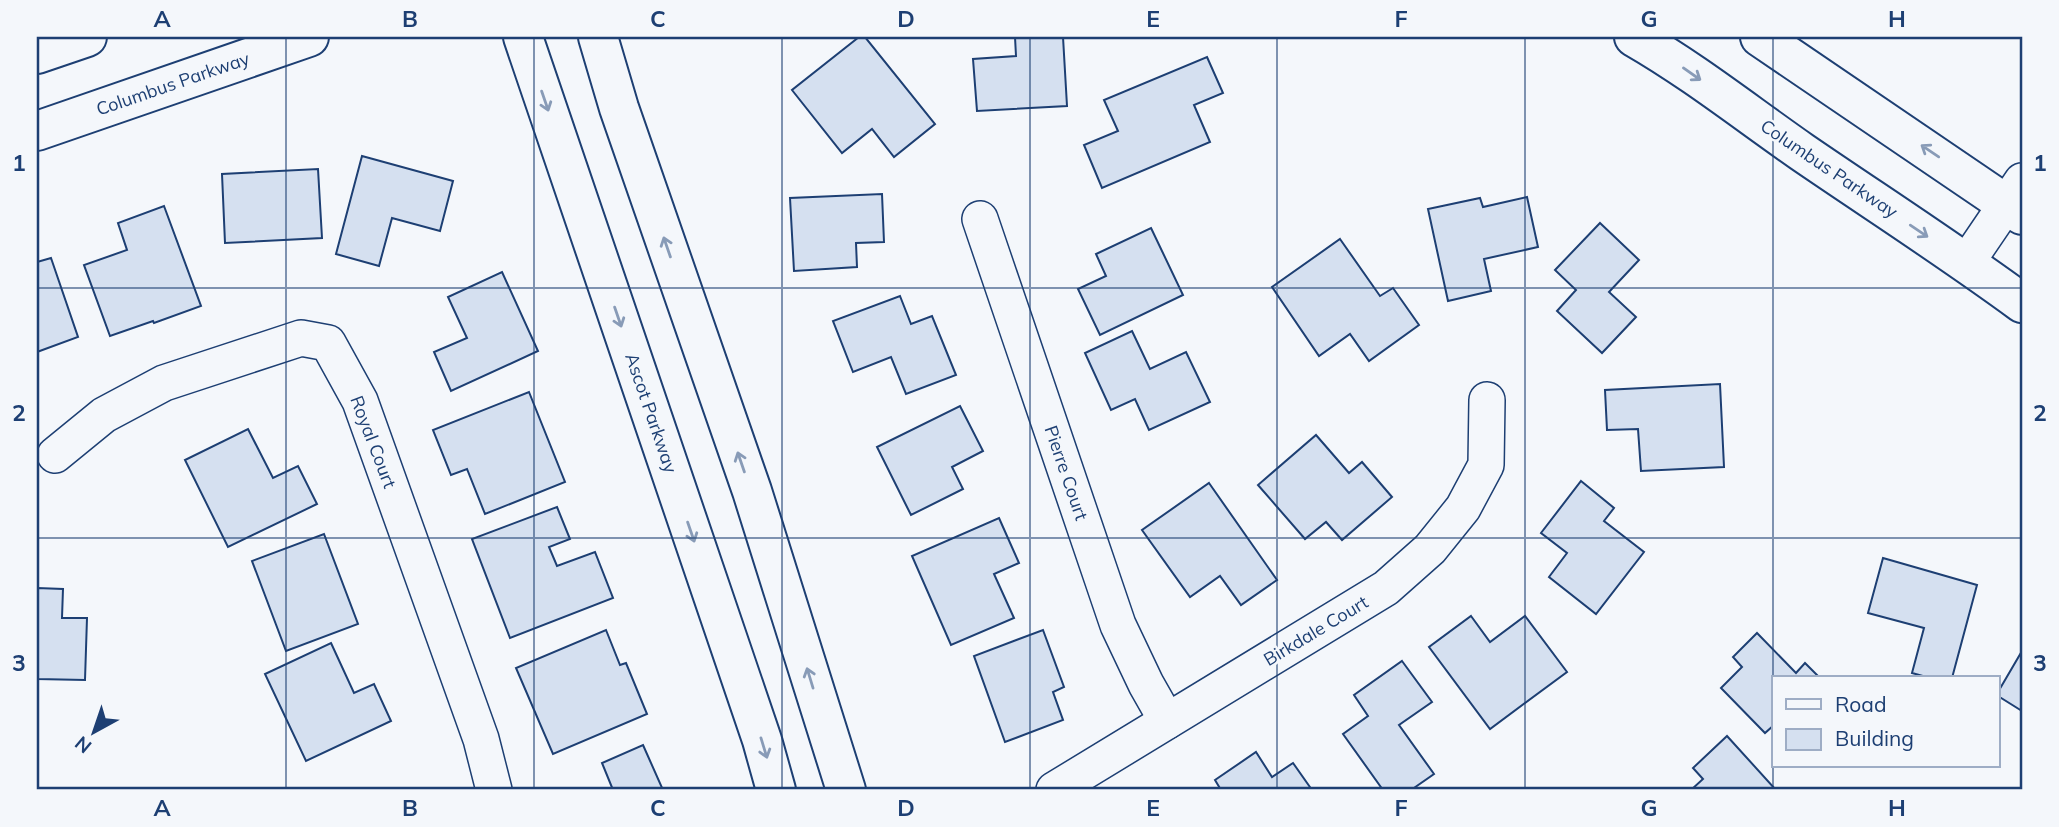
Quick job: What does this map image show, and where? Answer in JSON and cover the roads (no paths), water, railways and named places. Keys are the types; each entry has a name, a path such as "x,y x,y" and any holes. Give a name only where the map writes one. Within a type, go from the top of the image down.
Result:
{"main road":[{"path":"37,54 87,37"},
{"name":"Columbus Parkway","path":"37,131 309,37"},
{"name":"Ascot Parkway","path":"523,37 776,790"},
{"path":"598,37 619,108 752,491 846,790"},
{"name":"Columbus Parkway","path":"1634,37 1665,55 1804,153 1967,262 2022,303"},
{"path":"1760,37 2017,200"}],"street":[{"path":"1967,262 2017,200"},
{"name":"Pierre Court","path":"980,219 1118,625 1167,721"},
{"name":"Royal Court","path":"55,455 104,415 164,383 301,338 328,344 360,401 481,739 494,790"},
{"name":"Birkdale Court","path":"1054,790 1386,588 1430,549 1463,508 1486,465 1487,400"}]}
